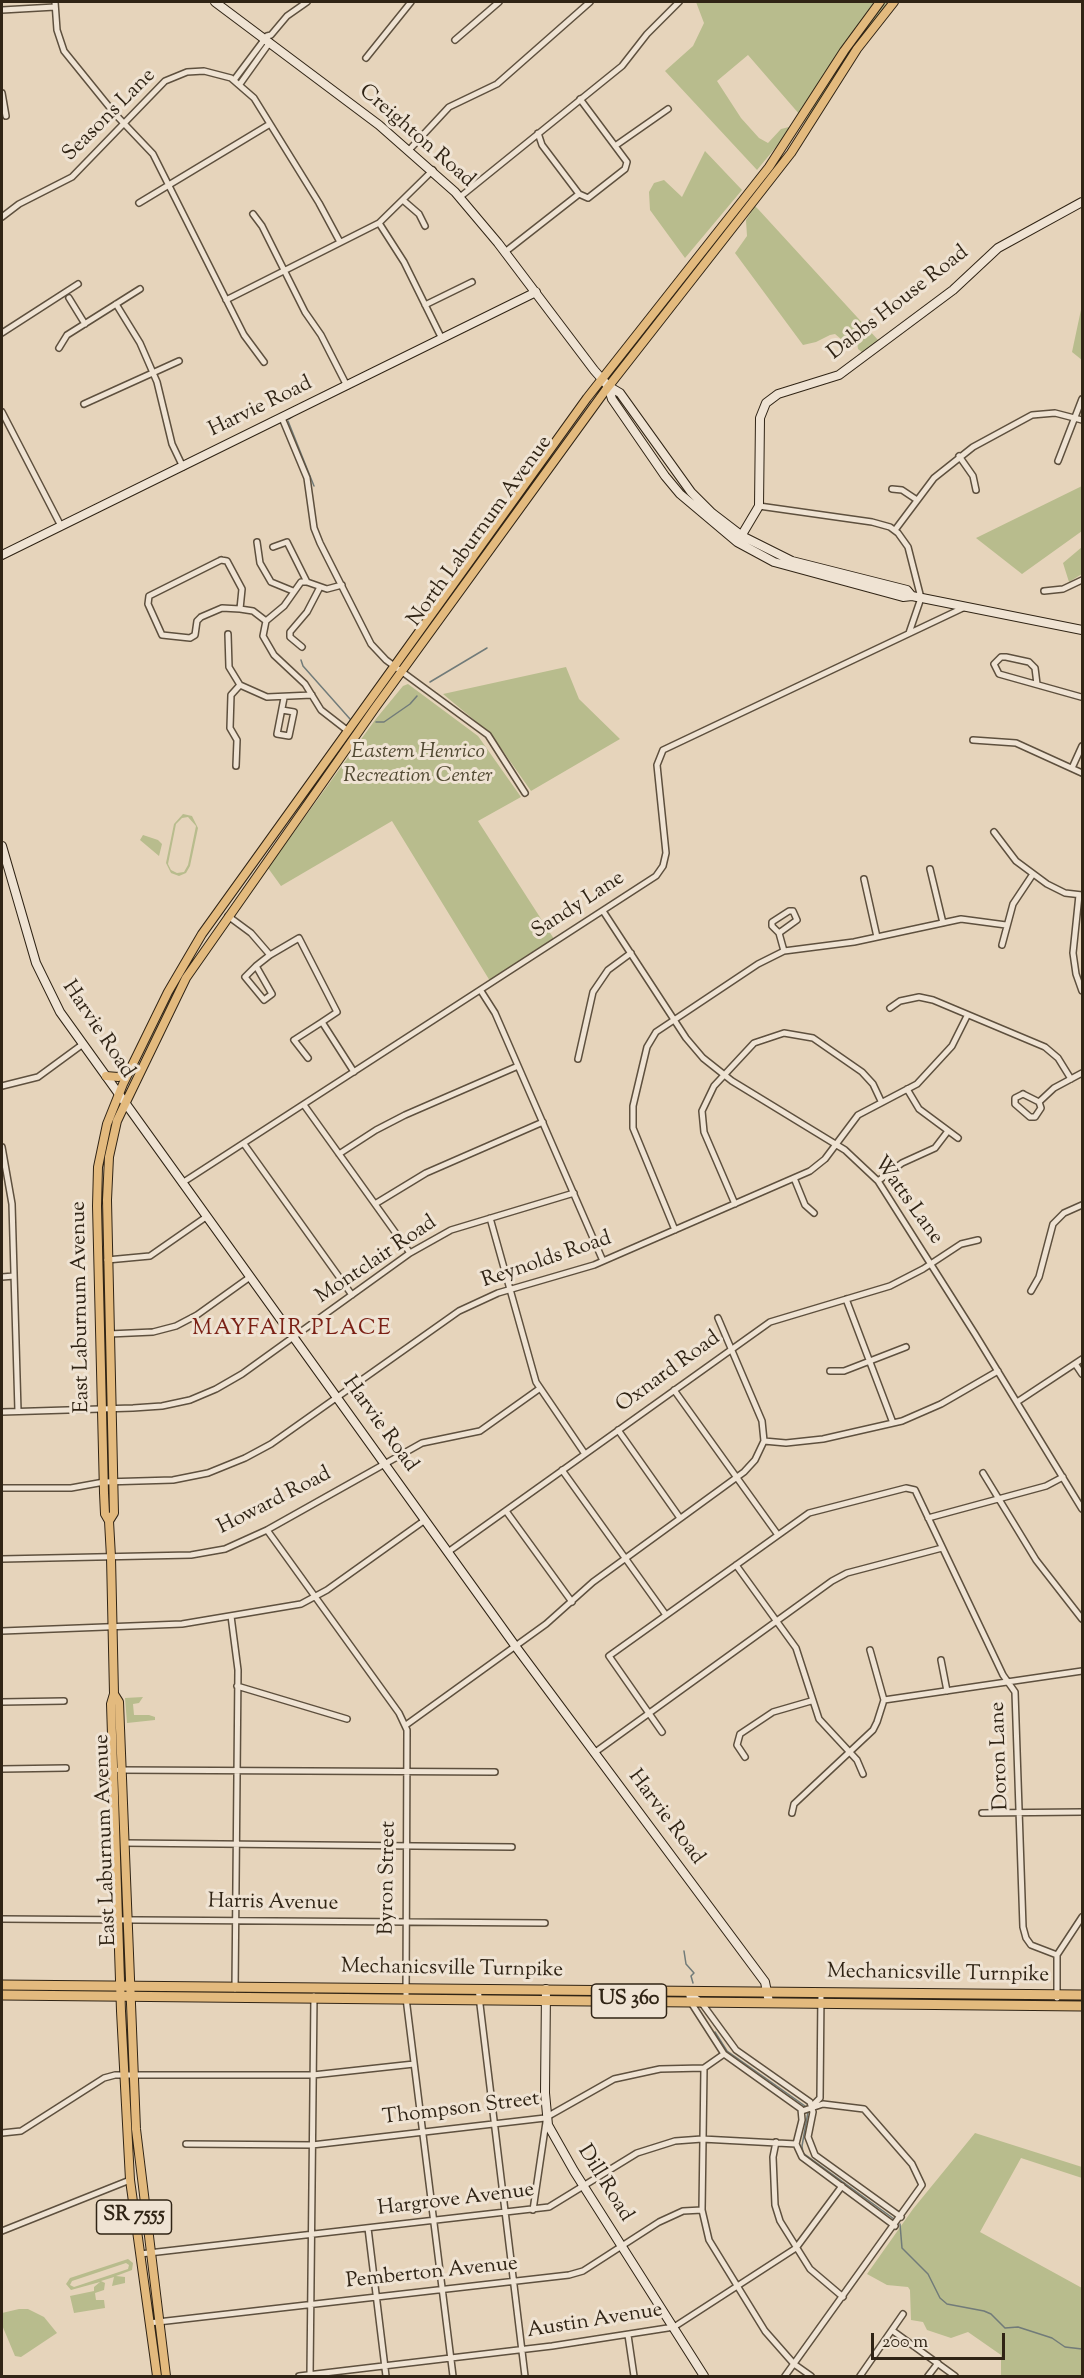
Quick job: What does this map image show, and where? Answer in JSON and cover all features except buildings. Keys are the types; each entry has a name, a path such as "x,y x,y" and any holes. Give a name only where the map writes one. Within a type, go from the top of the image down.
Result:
{"highway":[{"name":"Mechanicsville Turnpike","path":"2,1984 1083,1995"},
{"name":"Mechanicsville Turnpike","path":"2,1995 1083,2006"}],"main road":[{"name":"North Laburnum Avenue","path":"119,1093 187,957 602,378 769,167 844,51 880,2"},
{"name":"North Laburnum Avenue","path":"126,1102 186,978 228,916 608,386 787,159 857,49 894,2"},
{"path":"106,1076 115,1077 128,1073"},
{"name":"East Laburnum Avenue","path":"119,1093 107,1124 98,1167 98,1260 105,1334 109,1482 105,1514 111,1517 114,1694 111,1704 121,1844 126,1985"},
{"name":"East Laburnum Avenue","path":"105,1334 108,1260 107,1178 111,1144 126,1102"},
{"name":"East Laburnum Avenue","path":"123,1919 120,1959 126,1985"},
{"path":"126,1985 126,1996"},
{"name":"SR 7555","path":"126,1996 130,2180 157,2376"},
{"name":"SR 7555","path":"129,2075 149,2253 166,2376"}],"street":[{"name":"Creighton Road","path":"215,2 269,39 410,149 460,197 602,378 608,386 612,399 672,484 694,508 740,539 792,561 907,590 912,596 1083,630"},
{"path":"306,2 287,16 237,82 254,98 340,242"},
{"path":"366,58 411,2"},
{"path":"455,40 498,2"},
{"path":"410,149 449,107 497,84 590,2"},
{"path":"460,197 535,139 538,133 622,66 647,34 679,2"},
{"path":"2,10 55,4 57,30 64,51 153,154 249,344 264,362"},
{"name":"Seasons Lane","path":"2,218 19,204 72,177 160,86 179,75 204,71 237,82"},
{"path":"2,93 6,117"},
{"path":"538,133 542,146 579,194 588,198 625,169 627,162 580,99"},
{"path":"615,146 668,110"},
{"path":"140,203 270,124"},
{"path":"226,300 379,223 404,201 433,170"},
{"path":"505,252 579,194"},
{"path":"404,201 418,214 425,226"},
{"name":"Dabbs House Road","path":"740,539 759,506 760,418 766,403 778,394 839,375 953,290 998,248 1083,202"},
{"path":"253,214 262,226 304,312 321,335 347,386"},
{"path":"379,223 404,262 442,339"},
{"path":"425,305 472,282"},
{"path":"2,333 78,284"},
{"path":"59,348 67,336 140,289"},
{"name":"Harvie Road","path":"2,555 536,291"},
{"path":"69,298 85,324"},
{"path":"116,304 153,373 172,444 183,467"},
{"path":"84,404 179,361"},
{"path":"1058,461 1079,419 1083,399"},
{"path":"2,412 61,526"},
{"path":"895,530 934,478 959,456 1032,415 1055,413 1079,419"},
{"path":"282,418 307,478 314,528 371,644 394,666 488,735 525,792"},
{"path":"959,456 973,476 976,490"},
{"path":"892,489 902,490 916,500"},
{"path":"759,506 872,522 895,530 908,548 917,574 921,598 909,633"},
{"path":"257,542 260,563 271,582 293,591"},
{"path":"273,547 287,542 307,582"},
{"path":"240,609 242,589 229,564 224,560 148,596 147,600 162,635 186,639 195,635 197,621 201,617 222,608 253,611 266,621"},
{"path":"342,585 331,589 301,582 284,606 266,621 263,636 274,655 306,684 321,710 348,731"},
{"path":"1044,591 1063,589 1082,582"},
{"path":"302,646 290,637 290,632 307,612 320,587"},
{"name":"Sandy Lane","path":"182,1183 650,880 663,866 666,841 657,765 663,750 966,607"},
{"path":"228,634 229,667 240,685 267,698 312,696"},
{"path":"1037,684 1035,668 1029,662 1001,657 994,664 999,674 1083,697"},
{"path":"236,766 237,741 230,728 231,696 240,685"},
{"path":"282,710 294,712 289,736 277,734 284,698"},
{"path":"973,740 1016,743 1081,772 1083,764"},
{"path":"1072,768 1083,746"},
{"path":"993,832 1009,854 1034,874 1058,891 1081,895 1073,953 1076,974 1083,991"},
{"name":"Harvie Road","path":"2,846 36,963 50,994 83,1044 516,1647 765,1982 769,2002"},
{"path":"930,869 943,923"},
{"path":"1002,945 1013,904 1034,874"},
{"path":"864,879 877,937"},
{"name":"Watts Lane","path":"603,911 697,1052 723,1075 836,1144 878,1181 1083,1509"},
{"path":"779,933 797,920 793,911 789,911 772,922 773,928 779,933 784,951"},
{"path":"228,916 251,933 270,955"},
{"path":"675,1230 636,1140 632,1118 647,1047 656,1032 758,964 784,951 877,937 968,919 1006,925"},
{"path":"256,966 272,994 264,1000 245,977 256,966 270,955 299,938 337,1012 294,1040 308,1058"},
{"path":"578,1059 592,992 608,970 631,953"},
{"path":"481,991 495,1013 603,1261"},
{"path":"890,1008 900,1001 919,997 933,999 967,1016 1045,1047 1058,1059 1071,1079"},
{"name":"Reynolds Road","path":"2,1488 71,1488 109,1482 173,1480 208,1473 245,1458 271,1444 459,1311 510,1290 603,1261 794,1178 817,1165 858,1115 917,1084 952,1046 967,1016"},
{"path":"322,1022 354,1072"},
{"path":"735,1204 702,1125 705,1100 747,1048 762,1038 784,1033 801,1034 823,1044 862,1072 873,1084 882,1101"},
{"path":"2,1086 38,1077 83,1044"},
{"path":"339,1154 376,1130 405,1115 518,1066"},
{"path":"1039,1102 1054,1088 1083,1073"},
{"path":"907,1089 919,1109 958,1138"},
{"path":"1023,1094 1039,1102 1041,1108 1035,1117 1030,1117 1015,1104 1015,1098 1023,1094"},
{"path":"304,1105 410,1253"},
{"path":"375,1204 426,1173 543,1122"},
{"path":"878,1181 902,1163 932,1150 948,1131"},
{"path":"244,1144 352,1295"},
{"path":"2,1147 9,1180 18,1411"},
{"path":"794,1178 805,1204 814,1213"},
{"path":"2,1182 9,1180"},
{"name":"Montclair Road","path":"2,1412 162,1406 190,1400 242,1374 410,1253 451,1230 574,1193"},
{"path":"1031,1291 1038,1282 1053,1224 1062,1215 1083,1205"},
{"path":"98,1260 150,1256 206,1217"},
{"path":"490,1218 539,1389 585,1454"},
{"name":"Oxnard Road","path":"448,1552 732,1349 781,1317 890,1286 931,1264 961,1244 978,1240"},
{"path":"2,1276 14,1276"},
{"path":"105,1334 153,1332 176,1326 197,1315 250,1277"},
{"path":"846,1299 893,1423"},
{"path":"267,1530 406,1725 516,1647 625,1558 736,1477 755,1460 764,1441 761,1416 718,1318"},
{"path":"831,1371 844,1371 906,1347"},
{"path":"1017,1402 1083,1359"},
{"path":"1076,1365 1083,1374"},
{"path":"764,1441 786,1443 824,1439 893,1423 941,1404 998,1371"},
{"name":"Howard Road","path":"2,1559 191,1555 242,1543 429,1440 462,1437 480,1431 539,1389"},
{"path":"662,1732 609,1656 778,1535 674,1390"},
{"path":"618,1430 680,1518"},
{"path":"562,1470 666,1615"},
{"path":"983,1473 1036,1560 1083,1619"},
{"path":"928,1518 1046,1486 1063,1477"},
{"name":"Doron Lane","path":"778,1535 817,1510 906,1488 915,1490 1015,1692 1026,1938 1031,1945 1057,1955"},
{"path":"506,1511 572,1602"},
{"path":"2,1630 182,1624 301,1604 315,1598 425,1520"},
{"path":"594,1753 841,1576 942,1548"},
{"path":"736,1565 798,1653 819,1719 849,1752 863,1774"},
{"path":"231,1616 237,1686 235,1997"},
{"path":"792,1814 794,1804 873,1730 882,1711 884,1700 870,1650"},
{"path":"941,1660 947,1691"},
{"path":"884,1700 1083,1671"},
{"path":"237,1686 348,1719"},
{"path":"2,1702 64,1701"},
{"path":"745,1757 737,1744 740,1734 773,1712 812,1701"},
{"name":"Byron Street","path":"406,1725 406,1998 453,2376"},
{"path":"2,1769 66,1768"},
{"path":"117,1770 495,1772"},
{"path":"982,1813 1083,1812"},
{"path":"121,1844 512,1847"},
{"path":"1056,2005 1057,1955 1083,1917"},
{"name":"Harris Avenue","path":"2,1919 545,1923"},
{"path":"310,2375 314,1987"},
{"path":"478,1988 525,2376"},
{"name":"Dill Road","path":"546,1989 544,2000 546,2118 559,2146 584,2187 704,2376"},
{"path":"688,1991 690,2001 724,2054 802,2111"},
{"path":"688,1991 701,2002 736,2050 812,2106 844,2105 864,2109 920,2175 922,2187 785,2376"},
{"path":"802,2111 812,2106 820,2097 821,1992"},
{"path":"724,2054 704,2068 702,2210 709,2240 765,2331 794,2364 811,2376"},
{"path":"2,2133 21,2132 104,2078 129,2075 313,2075 414,2064"},
{"name":"Thompson Street","path":"186,2144 312,2145 494,2122 546,2118 614,2079 660,2069 704,2068"},
{"path":"812,2106 808,2137 812,2151 901,2217"},
{"path":"802,2111 796,2144 802,2157 895,2226"},
{"path":"533,2210 546,2118"},
{"name":"Hargrove Avenue","path":"140,2254 549,2207 637,2153 675,2141 702,2139 796,2144"},
{"path":"776,2142 773,2157 775,2205 780,2221 810,2269 843,2297"},
{"path":"2,2231 130,2180"},
{"name":"Austin Avenue","path":"299,2376 521,2350 674,2327 796,2248 842,2186"},
{"name":"Pemberton Avenue","path":"149,2323 569,2275 583,2271 659,2222 683,2211 702,2210"},
{"path":"368,2228 386,2376"},
{"path":"860,2376 903,2314"},
{"path":"893,2331 956,2376"},
{"path":"628,2335 634,2376"},
{"path":"928,2376 938,2363"}],"green space":[{"path":"696,2 877,2 800,115 748,55 717,81 741,118 759,138 768,143 781,129 789,127 790,130 757,170 665,71 693,46 704,23"},
{"path":"884,2 891,2 806,124 804,123 829,80"},
{"path":"705,151 742,190 685,258 650,210 649,192 654,183 664,180 682,197"},
{"path":"755,206 879,341 863,353 858,349 857,341 861,335 860,332 841,339 835,334 830,335 803,345 735,253 747,236 746,220"},
{"path":"1082,305 1082,360 1072,352"},
{"path":"1082,486 1082,531 1022,574 976,538"},
{"path":"1082,547 1082,574 1069,582 1063,563"},
{"name":"Eastern Henrico Recreation Center","path":"566,667 579,699 620,739 531,791 491,734 443,694"},
{"name":"Eastern Henrico Recreation Center","path":"408,684 478,736 521,797 478,821 554,939 490,981 392,821 281,886 268,868 375,720 403,686"},
{"path":"183,814 192,816 198,828 190,866 186,873 179,876 171,873 166,863 174,824","holes":["188,817 196,826 188,865 184,872 177,873 171,870 168,864 176,824 182,818"]},
{"path":"143,835 158,840 162,844 159,856 140,840"},
{"path":"143,1697 139,1703 133,1704 134,1715 149,1715 155,1717 155,1720 127,1723 125,1698"},
{"path":"975,2133 1082,2167 1082,2178 1021,2158 980,2232 1082,2288 1082,2376 1001,2376 1001,2355 968,2332 951,2338 927,2330 923,2322 911,2320 908,2287 887,2285 867,2274 913,2209"},
{"path":"128,2259 133,2263 132,2270 116,2276 125,2277 125,2283 112,2286 114,2277 101,2281 105,2283 104,2290 95,2293 96,2300 104,2300 105,2308 74,2313 70,2296 94,2291 94,2287 100,2282 71,2290 66,2284 70,2278","holes":["126,2263 129,2265 128,2269 74,2287 70,2285 72,2281"]},
{"path":"28,2309 44,2317 57,2333 21,2357 15,2356 2,2325 2,2313"}],"waterway":[{"path":"288,421 314,486"},
{"path":"430,682 487,648"},
{"path":"301,660 303,666 350,719"},
{"path":"376,722 384,722 410,704 417,696"},
{"path":"684,1951 686,1964 694,1973 691,1976 693,1983"},
{"path":"715,2032 727,2051 805,2106"},
{"path":"808,2112 802,2146 803,2153 894,2219"},
{"path":"900,2224 902,2248 928,2274 940,2298 947,2304 984,2311 991,2314 1005,2328 1018,2327 1052,2338 1065,2347 1082,2349"}],"district":[{"name":"MAYFAIR PLACE","path":"292,1330"}]}
